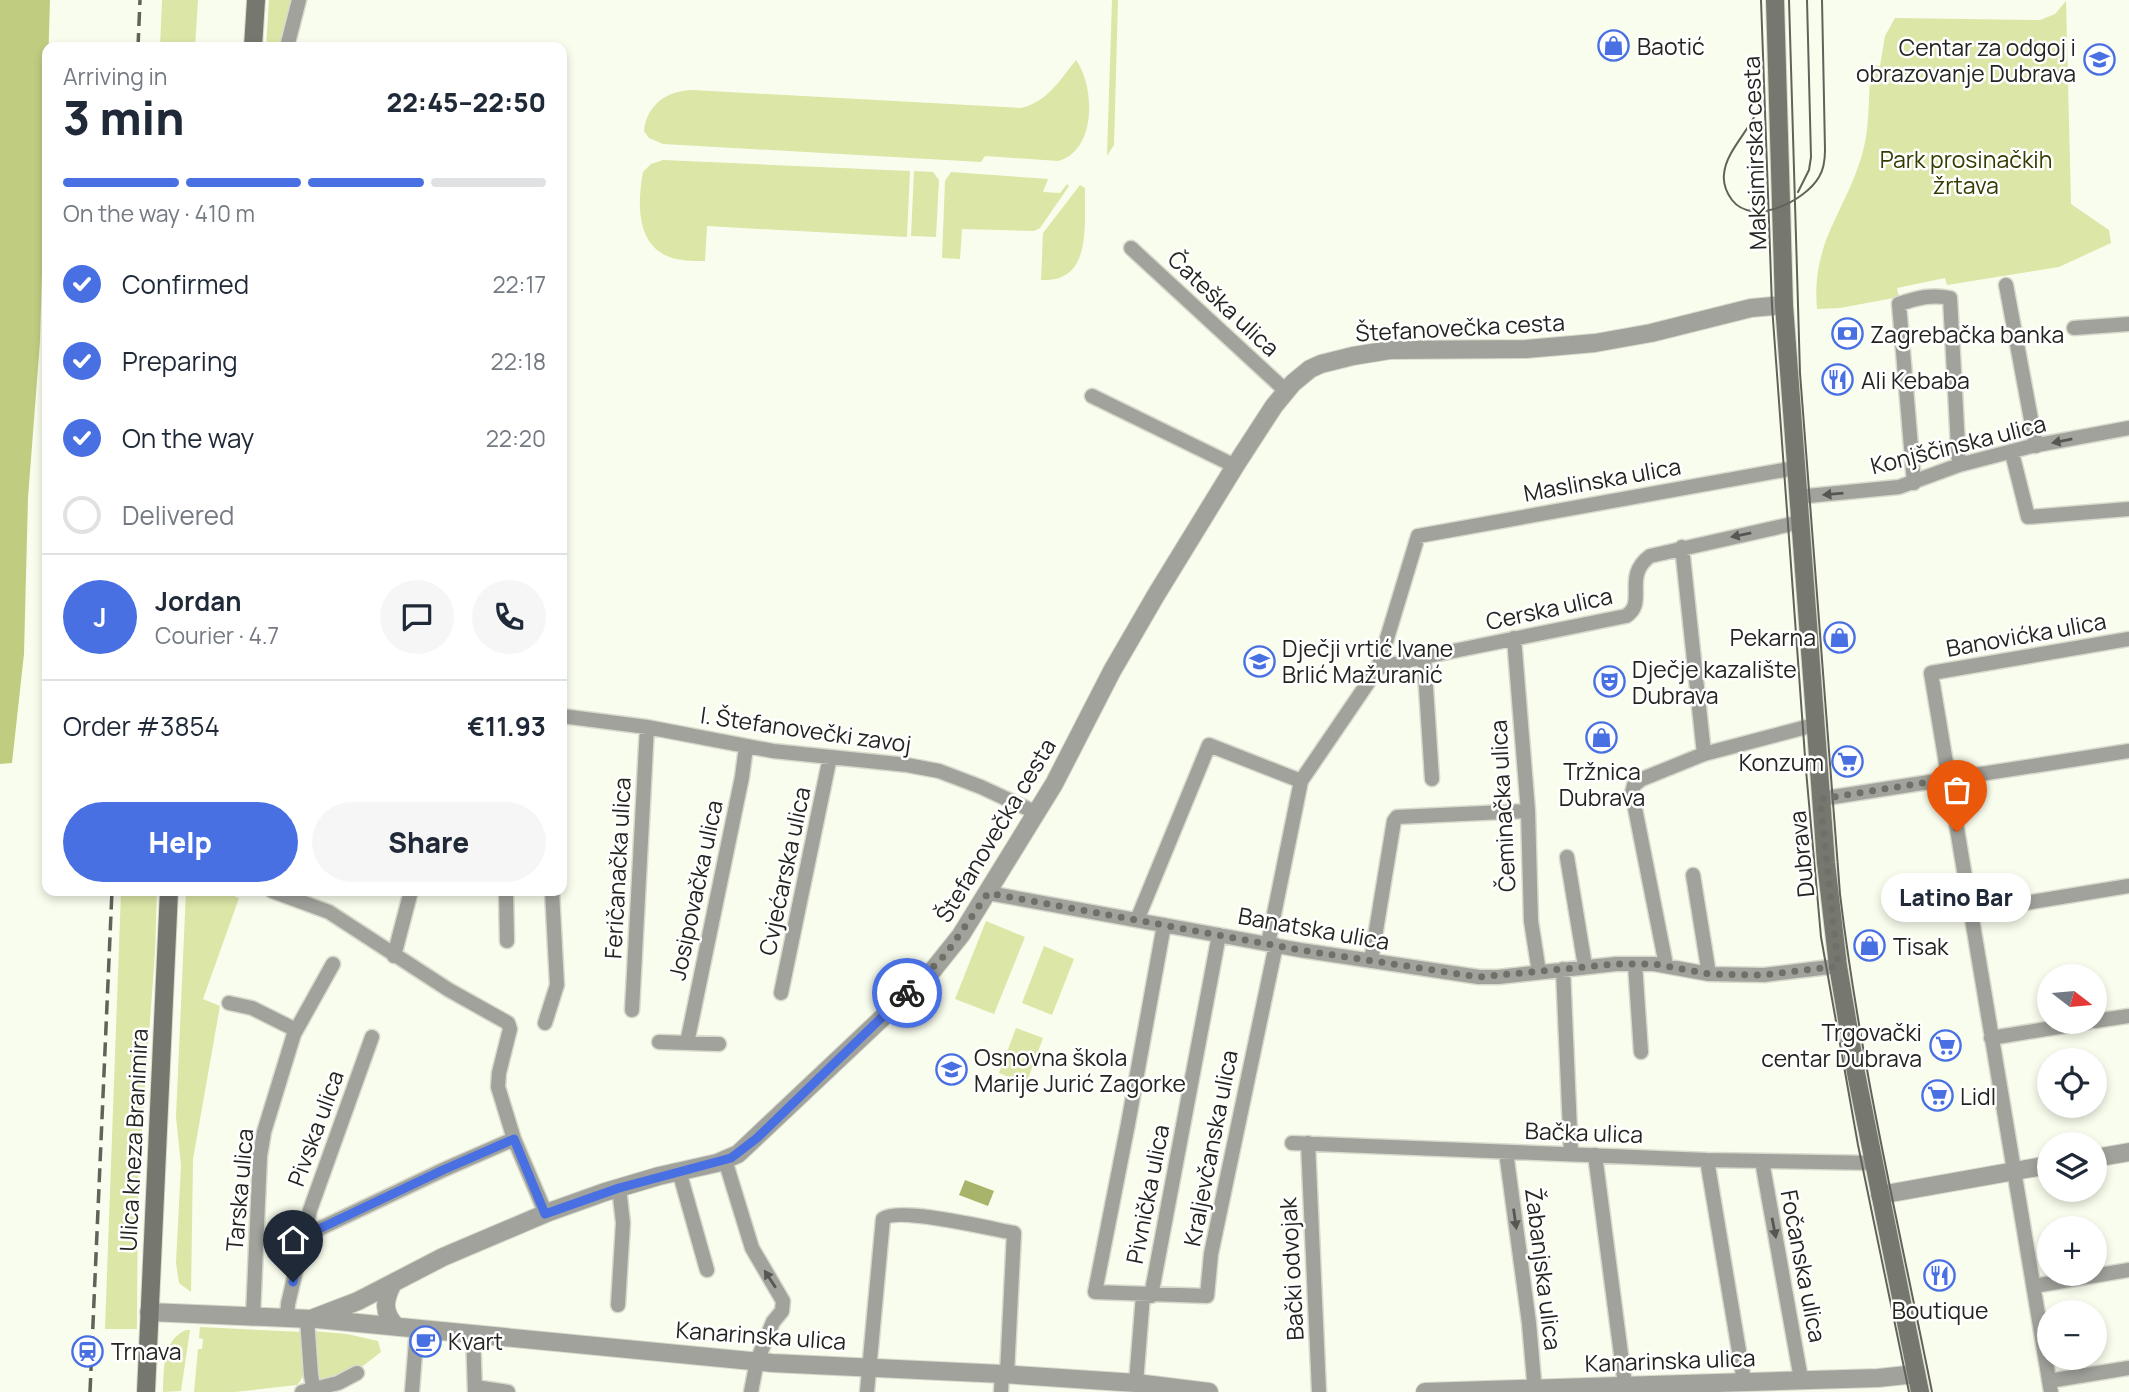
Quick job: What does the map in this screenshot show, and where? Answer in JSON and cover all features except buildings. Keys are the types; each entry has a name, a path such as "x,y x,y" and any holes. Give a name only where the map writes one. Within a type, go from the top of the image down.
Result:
{"main road":[{"path":"253,42 256,0"},
{"name":"Maksimirska cesta","path":"1775,0 1784,305"},
{"name":"Dubrava","path":"1784,305 1820,799 1838,966 1920,1392"},
{"name":"Ulica kneza Branimira","path":"146,1392 169,896"}],"street":[{"path":"288,42 299,0"},
{"name":"Čateška ulica","path":"1131,248 1286,391"},
{"path":"2006,285 2036,446"},
{"path":"1914,483 1899,304 1921,297 1937,295 1950,298 1959,465"},
{"name":"Štefanovečka cesta","path":"149,1312 309,1319 345,1306 443,1257 545,1214 619,1188 738,1154 933,970 961,935 1037,813 1076,744 1112,671 1235,466 1273,405 1310,369 1353,356 1390,351 1526,349 1595,343 1651,333 1751,308 1784,305"},
{"path":"2074,328 2129,324"},
{"path":"1092,396 1235,466"},
{"name":"Konjščinska ulica","path":"1797,497 1879,490 1914,483 1959,465 2036,446 2129,428"},
{"path":"2012,453 2028,517 2129,509"},
{"name":"Maslinska ulica","path":"1378,668 1418,536 1795,468"},
{"path":"1704,754 1682,547 1784,526 1799,520"},
{"name":"Cerska ulica","path":"1378,668 1626,616 1634,609 1634,579 1645,559 1656,553 1682,547"},
{"name":"Čeminačka ulica","path":"1514,638 1528,811 1531,921 1539,972"},
{"name":"Banovićka ulica","path":"1948,779 1931,673 2129,639"},
{"path":"1424,657 1432,779"},
{"path":"1136,920 1209,745 1301,781 1378,668"},
{"name":"I. Štefanovečki zavoj","path":"567,717 647,727 746,747 939,771 1037,813"},
{"path":"1666,965 1632,793 1634,785 1642,779 1704,754 1814,725"},
{"name":"Feričanačka ulica","path":"632,1010 647,727"},
{"name":"Josipovačka ulica","path":"687,1043 746,747"},
{"path":"1820,799 2129,751"},
{"name":"Cvjećarska ulica","path":"781,993 830,757"},
{"path":"1948,779 2050,1387 2129,1368"},
{"name":"Kraljevčanska ulica","path":"1147,1295 1208,1296 1214,1241 1301,781"},
{"path":"1371,961 1394,821 1397,817 1528,811"},
{"path":"1567,857 1585,966"},
{"path":"1693,875 1709,974"},
{"path":"1971,912 2129,886"},
{"name":"Banatska ulica","path":"988,893 1272,945 1479,977 1585,966 1635,964 1666,965 1709,974 1764,975 1838,966"},
{"path":"286,896 329,912 449,990 509,1023 498,1087 514,1139 545,1214"},
{"path":"394,956 410,896"},
{"path":"506,896 507,941"},
{"path":"545,1024 557,985 552,896"},
{"path":"1147,1295 1095,1292 1164,925"},
{"name":"Pivnička ulica","path":"1142,1386 1147,1295 1219,935"},
{"name":"Tarska ulica","path":"253,1316 260,1156 264,1132 296,1030 333,964"},
{"path":"1635,964 1641,1052"},
{"path":"1563,969 1571,1154"},
{"path":"229,1003 252,1009 296,1030"},
{"path":"2107,1019 2129,1016"},
{"path":"1991,1038 2037,1030"},
{"name":"Pivska ulica","path":"287,1318 302,1237 310,1210 372,1037"},
{"path":"659,1042 719,1044"},
{"path":"302,1237 514,1139"},
{"name":"Bačka ulica","path":"1292,1143 1707,1160 1874,1163"},
{"name":"Bački odvojak","path":"1308,1143 1319,1392"},
{"name":"Žabanjska ulica","path":"1506,1152 1529,1323 1535,1391"},
{"path":"2107,1156 2129,1152"},
{"path":"1595,1155 1625,1385"},
{"path":"724,1160 752,1248 783,1301 782,1311 773,1322 757,1361 751,1392"},
{"path":"1707,1160 1744,1381"},
{"name":"Fočanska ulica","path":"1762,1161 1796,1384"},
{"path":"1880,1195 2037,1167"},
{"path":"679,1171 707,1270"},
{"path":"618,1305 623,1223 619,1188"},
{"path":"867,1392 885,1216 915,1215 1014,1233 1003,1380"},
{"path":"2034,1286 2129,1270"},
{"path":"393,1283 386,1306 388,1318 397,1327"},
{"path":"309,1319 310,1391 338,1384 357,1373"},
{"name":"Kanarinska ulica","path":"309,1319 757,1361 869,1367 1003,1380 1209,1392"},
{"path":"412,1392 416,1328"},
{"path":"473,1334 475,1390 508,1392"},
{"name":"Kanarinska ulica","path":"1425,1392 1535,1391 1744,1381 1796,1384 1916,1374"}],"green space":[{"path":"162,0 198,0 195,42 160,42"},
{"path":"269,0 294,0 283,42 266,42"},
{"path":"1112,0 1118,0 1114,145 1107,156"},
{"name":"Park prosinačkih žrtava","path":"2066,1 2071,204 2109,230 2111,243 2059,267 1947,285 1945,278 1897,288 1899,297 1840,308 1817,309 1819,264 1863,151 1872,65 1880,66 1885,36 1895,18 2040,20 2055,14"},
{"path":"1076,60 1087,85 1089,117 1080,145 1071,155 1058,161 985,156 981,162 663,144 649,138 644,131 654,106 674,93 692,90 1021,108 1046,95"},
{"path":"663,160 910,171 907,237 707,226 705,261 672,258 657,250 649,241 641,219 643,172 651,164"},
{"path":"914,171 933,172 939,180 936,237 911,236"},
{"path":"951,172 1048,179 1043,192 1060,193 1067,184 1069,186 1040,228 1034,231 962,229 960,259 942,258 945,181"},
{"path":"1080,185 1085,188 1085,218 1078,262 1070,272 1058,278 1041,280 1043,233"},
{"path":"121,896 157,896 138,1182 137,1329 105,1329"},
{"path":"186,896 234,896 239,898 203,999 220,1006 193,1159 191,1292 179,1283 176,1263 181,1165 176,1117"},
{"path":"986,921 1025,937 994,1014 955,999"},
{"path":"1044,946 1074,959 1052,1015 1022,1003"},
{"path":"1016,1028 1043,1038 1026,1084 999,1073"},
{"path":"200,1327 302,1332 305,1360 301,1380 297,1385 235,1392 194,1392 198,1349 202,1349 203,1339 199,1338"},
{"path":"190,1330 181,1391 163,1392 168,1348 178,1335"},
{"path":"312,1331 347,1334 378,1341 381,1352 351,1375 318,1382"}],"shaded area":[{"path":"0,0 50,0 49,42 42,42 40,341 28,498 24,654 12,763 0,764"},
{"path":"965,1180 994,1191 988,1206 959,1195"}],"tram line":[{"path":"1761,0 1772,306 1821,937 1858,1145 1909,1392"},
{"path":"1789,0 1800,373 1840,894 1869,1082 1932,1392"},
{"path":"1798,192 1809,170 1811,157 1807,0"},
{"path":"1761,103 1734,147 1724,174 1725,187 1732,200 1741,208 1752,211 1765,211 1791,202 1812,186 1822,171 1825,150 1822,0"}],"railway":[{"path":"138,42 140,0"},
{"path":"90,1392 112,896"}],"way so far":[{"path":"907,993 933,970 946,954 988,893 1300,950 1479,977 1616,964 1654,964 1709,974 1764,975 1817,970 1838,966 1820,799 1948,779 1957,832"}],"place":[{"name":"Baotić","path":"1614,46"},
{"name":"Centar za odgoj i obrazovanje Dubrava","path":"2099,60"},
{"name":"Zagrebačka banka","path":"1847,334"},
{"name":"Ali Kebaba","path":"1838,380"},
{"name":"Pekarna","path":"1839,637"},
{"name":"Dječji vrtić Ivane Brlić Mažuranić","path":"1259,661"},
{"name":"Dječje kazalište Dubrava","path":"1609,682"},
{"name":"Tržnica Dubrava","path":"1602,737"},
{"name":"Konzum","path":"1847,762"},
{"name":"Latino Bar","path":"1957,832"},
{"name":"Tisak","path":"1870,946"},
{"name":"Trgovački centar Dubrava","path":"1945,1045"},
{"name":"Osnovna škola Marije Jurić Zagorke","path":"951,1070"},
{"name":"Lidl","path":"1937,1096"},
{"name":"Boutique","path":"1940,1276"},
{"name":"Kvart","path":"425,1341"},
{"name":"Trnava","path":"88,1351"}],"route":[{"path":"293,1282 302,1237 514,1139 545,1214 605,1192 731,1158 757,1138 907,993"}]}
